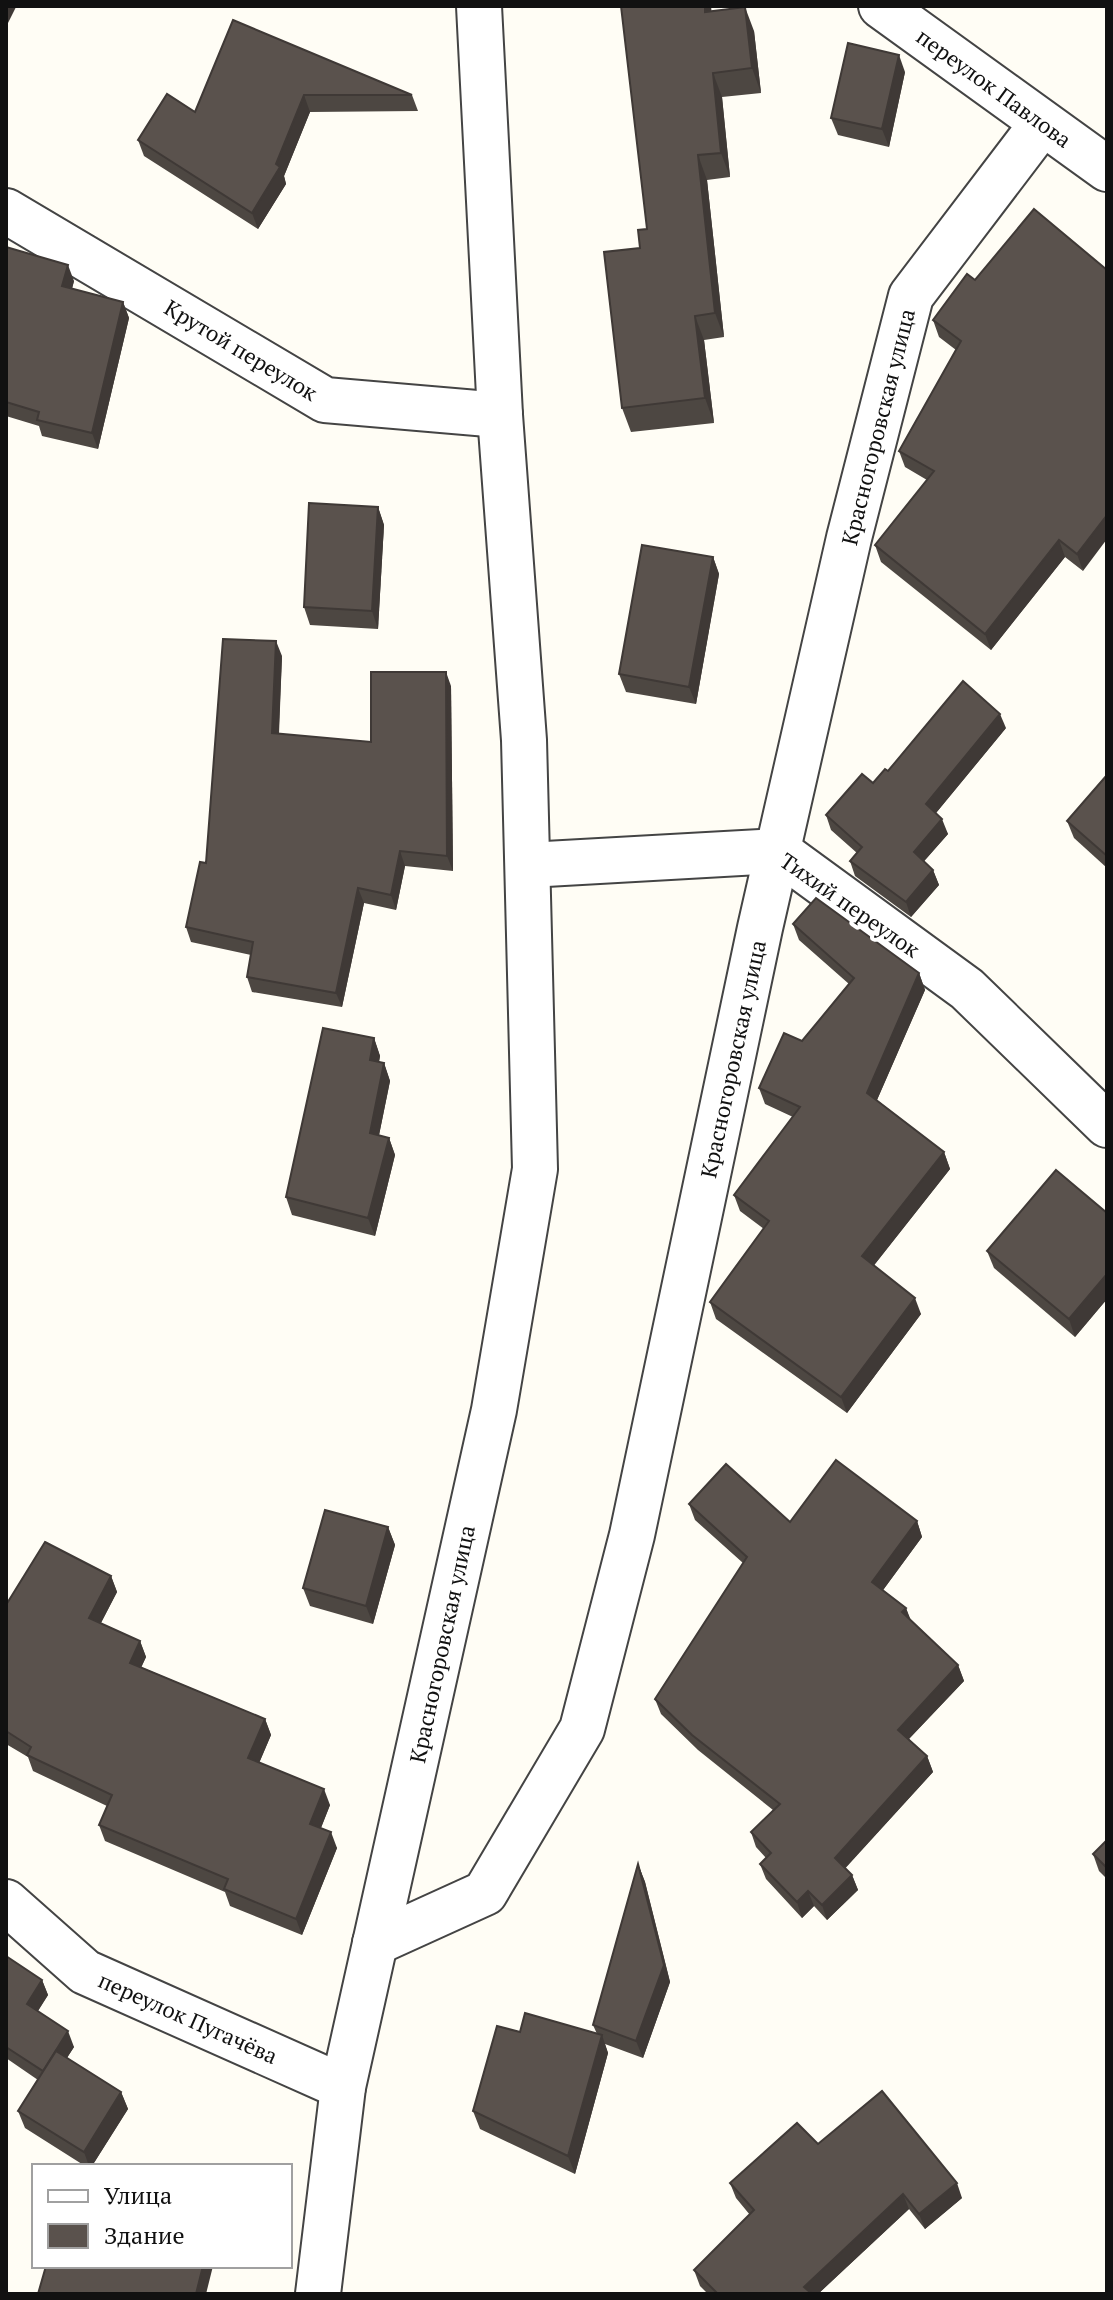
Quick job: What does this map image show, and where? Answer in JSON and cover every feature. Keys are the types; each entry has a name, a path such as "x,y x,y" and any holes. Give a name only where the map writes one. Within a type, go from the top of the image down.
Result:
{"street":[{"name":"Красногоровская улица","path":"318,2294 343,2087 494,1410 535,1169 524,740 500,415 479,6"},
{"name":"переулок Павлова","path":"881,6 1041,125 1107,169"},
{"name":"Красногоровская улица","path":"375,1943 485,1893 582,1729 632,1535 778,851 849,538 911,296 1041,125"},
{"name":"Крутой переулок","path":"6,211 325,400 500,415"},
{"name":"Тихий переулок","path":"528,865 778,851 967,989 1107,1125"},
{"name":"переулок Пугачёва","path":"6,1902 85,1972 343,2087"}],"building":[{"path":"621,6 705,6 705,12 745,7 752,68 713,73 721,153 698,155 715,313 695,316 705,398 622,408 604,252 640,248 638,230 647,229"},
{"path":"233,20 412,95 304,95 276,164 280,167 252,213 138,140 167,94 195,112"},
{"path":"848,43 899,55 882,129 831,118"},
{"path":"1034,209 1107,270 1107,515 1077,554 1059,540 985,634 875,545 934,471 899,451 961,341 933,320 967,274 975,280"},
{"path":"6,247 68,265 62,286 123,302 92,433 37,420 39,412 6,402"},
{"path":"309,503 378,507 372,611 304,607"},
{"path":"642,545 713,557 689,687 619,674"},
{"path":"223,639 276,641 272,733 371,742 371,672 446,672 447,856 400,851 391,895 358,888 336,993 247,977 253,942 186,927 200,862 206,863"},
{"path":"963,681 1000,714 926,804 942,819 914,852 933,870 906,902 850,861 862,847 826,815 862,774 873,783 885,769 888,771"},
{"path":"1107,775 1107,856 1067,821"},
{"path":"816,898 919,973 867,1093 944,1152 862,1256 915,1298 841,1397 710,1302 769,1221 734,1195 800,1107 759,1088 784,1033 802,1041 854,978 793,924"},
{"path":"323,1028 374,1038 370,1060 384,1063 370,1133 389,1138 368,1218 286,1197"},
{"path":"1056,1170 1107,1213 1107,1274 1069,1319 987,1251"},
{"path":"836,1460 917,1521 872,1582 906,1608 902,1612 958,1665 898,1730 927,1756 835,1858 852,1875 822,1905 808,1891 797,1902 760,1864 771,1853 751,1832 780,1804 692,1735 655,1699 747,1557 689,1504 726,1464 790,1522"},
{"path":"325,1510 388,1527 366,1606 303,1588"},
{"path":"45,1542 111,1576 89,1618 140,1641 130,1663 265,1719 248,1758 324,1789 310,1824 331,1832 296,1919 224,1889 228,1879 99,1825 112,1795 27,1755 31,1747 6,1731 6,1605"},
{"path":"1107,1840 1107,1868 1093,1854"},
{"path":"638,1864 664,1965 636,2041 593,2025"},
{"path":"6,1956 42,1980 27,2004 68,2031 43,2071 6,2047"},
{"path":"525,2013 602,2035 568,2156 473,2111 497,2026 520,2032"},
{"path":"56,2051 121,2092 84,2152 18,2111"},
{"path":"882,2091 957,2183 919,2214 903,2194 804,2287 812,2294 718,2294 694,2270 754,2210 730,2183 797,2123 818,2144"},
{"path":"45,2268 202,2268 196,2294 38,2294"}]}
